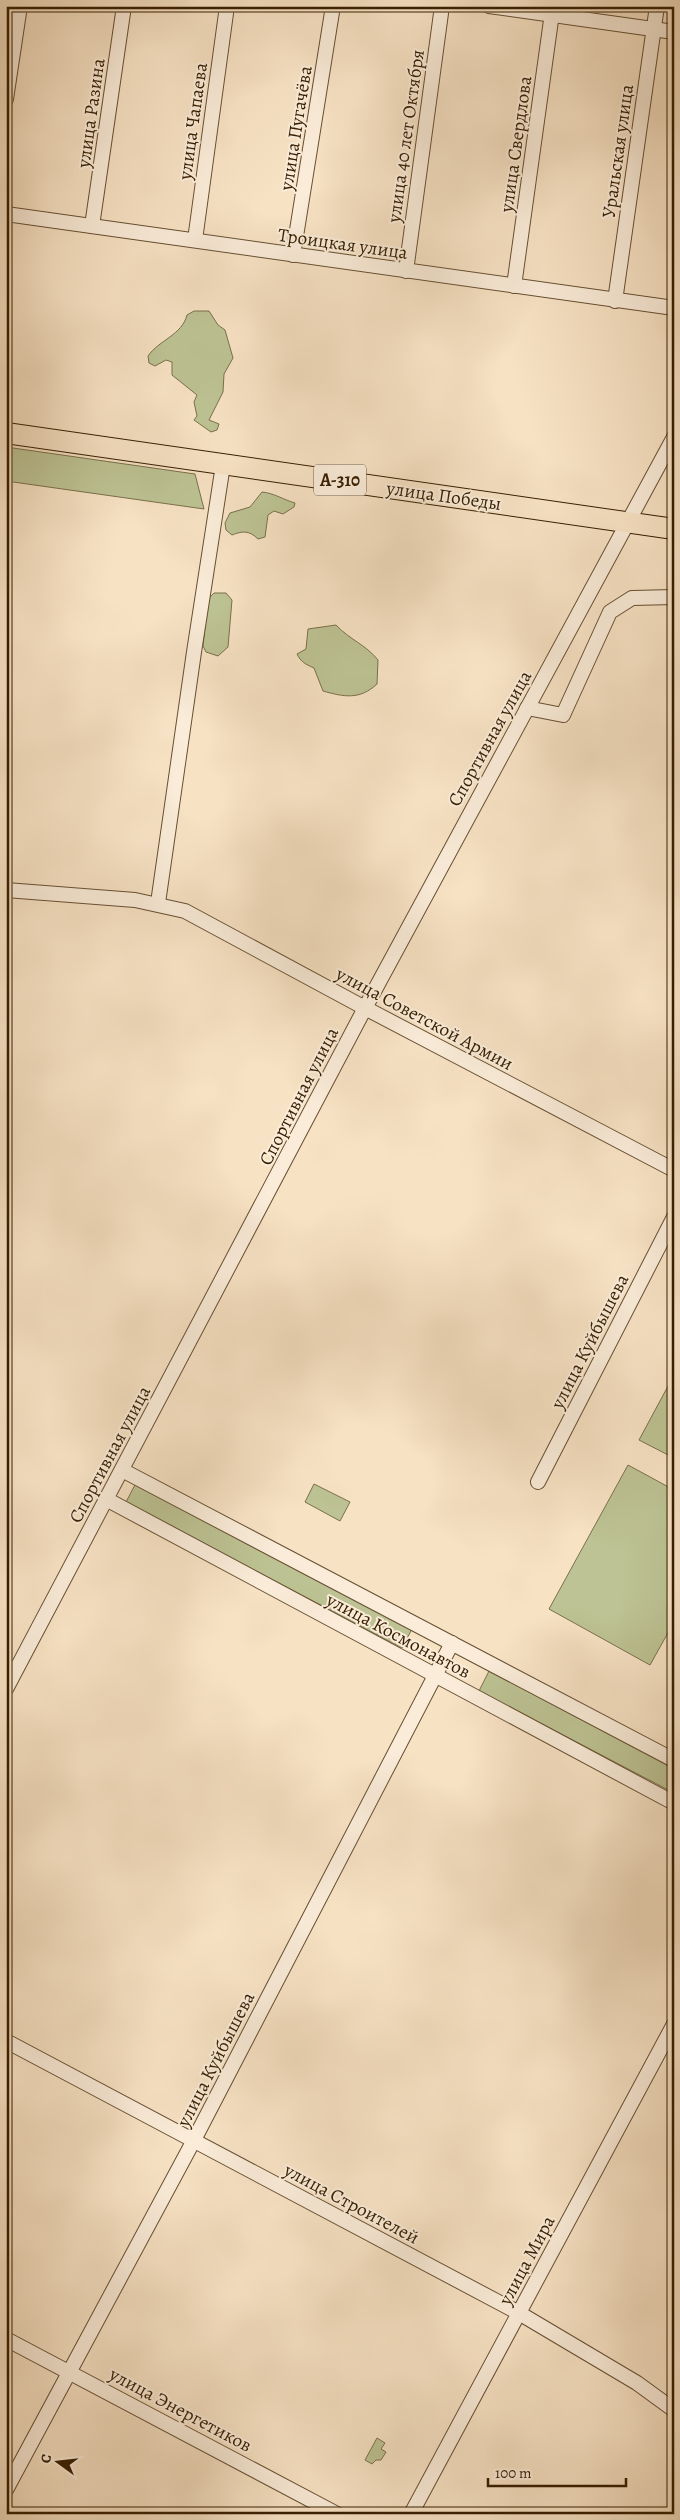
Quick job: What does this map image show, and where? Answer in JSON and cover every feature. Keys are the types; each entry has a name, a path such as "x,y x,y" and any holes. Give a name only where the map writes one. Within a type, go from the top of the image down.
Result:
{"highway":[{"name":"улица Победы","path":"6,433 674,529"}],"street":[{"path":"6,99 20,6"},
{"name":"улица Разина","path":"92,226 124,6"},
{"name":"улица Чапаева","path":"195,240 227,6"},
{"name":"улица Пугачёва","path":"294,255 333,6"},
{"name":"улица 40 лет Октября","path":"406,271 442,6"},
{"path":"489,6 552,11 674,32"},
{"name":"Уральская улица","path":"615,300 657,6"},
{"name":"улица Свердлова","path":"514,286 552,11"},
{"name":"Троицкая улица","path":"6,214 674,308"},
{"name":"Спортивная улица","path":"6,1689 13,1666 122,1470 365,1008 674,437"},
{"path":"158,903 195,642 223,465"},
{"path":"527,708 563,715 610,612 632,598 674,597"},
{"name":"улица Советской Армии","path":"6,890 158,903 185,911 674,1170"},
{"name":"улица Куйбышева","path":"538,1482 674,1217"},
{"name":"улица Космонавтов","path":"122,1470 674,1760"},
{"name":"улица Космонавтов","path":"106,1499 674,1804"},
{"name":"улица Куйбышева","path":"6,2490 194,2140 452,1643"},
{"name":"улица Мира","path":"411,2514 674,2024"},
{"name":"улица Строителей","path":"6,2041 519,2313 637,2383 674,2410"},
{"name":"улица Энергетиков","path":"6,2338 337,2514"}],"green space":[{"path":"194,311 209,311 218,325 225,330 233,358 224,374 223,392 209,420 219,424 217,430 211,432 194,420 197,416 194,402 197,395 172,375 172,362 166,360 155,366 149,363 148,356 175,333 187,315"},
{"path":"6,447 195,474 204,509 6,481"},
{"path":"262,492 295,503 294,507 283,514 274,511 268,515 265,537 258,539 252,534 245,532 232,535 226,530 225,523 230,513 250,507"},
{"path":"214,593 226,593 232,600 228,647 218,656 206,652 203,646 208,599"},
{"path":"336,625 378,660 377,684 364,693 345,696 323,691 314,668 300,659 297,654 306,649 308,629"},
{"path":"674,1375 674,1458 639,1440"},
{"path":"628,1465 674,1490 674,1622 650,1665 549,1609"},
{"path":"136,1483 412,1629 402,1648 126,1502"},
{"path":"314,1484 350,1502 340,1521 305,1502"},
{"path":"489,1671 674,1769 674,1793 479,1691"},
{"path":"377,2438 385,2443 381,2449 386,2452 381,2460 376,2460 372,2464 365,2460"}]}
